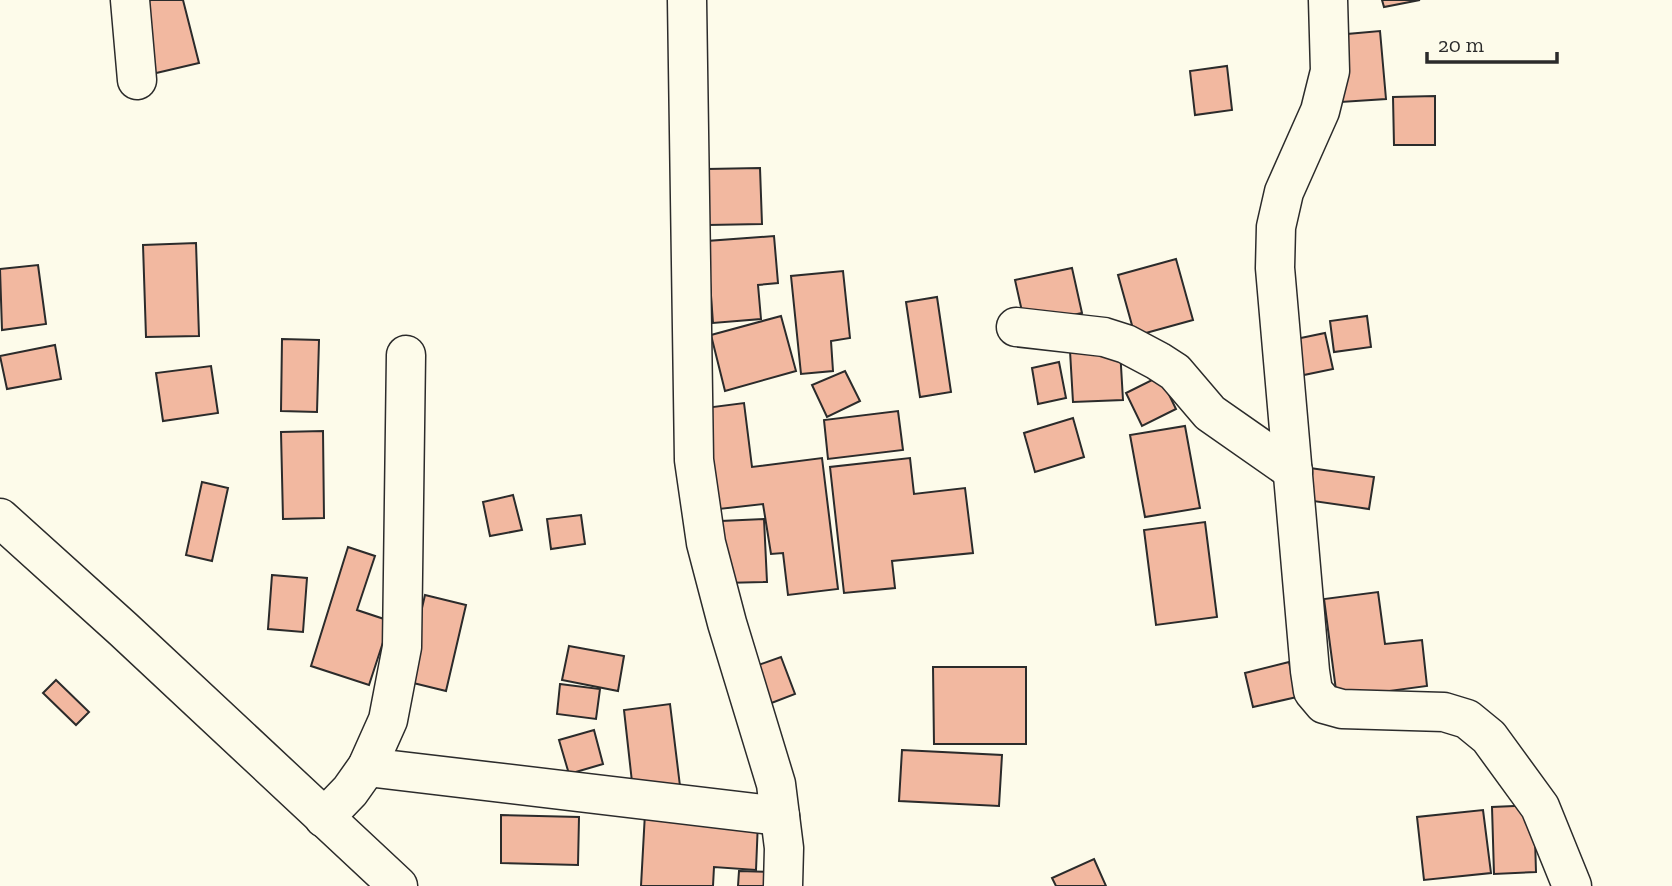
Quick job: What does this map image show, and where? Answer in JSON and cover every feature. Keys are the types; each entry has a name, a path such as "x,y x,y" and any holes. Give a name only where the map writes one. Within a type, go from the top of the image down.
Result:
{"main road":[{"path":"130,0 137,80"},
{"path":"687,0 694,460 706,543 776,784 784,848 783,886"},
{"path":"1328,0 1330,71 1320,111 1284,192 1276,227 1275,268 1310,671 1314,691 1324,704 1342,709 1444,712 1467,719 1489,737 1539,807 1572,886"},
{"path":"1016,327 1104,337 1126,344 1175,372 1210,413 1293,471"},
{"path":"324,818 350,791 367,767 388,720 402,647 406,355"},
{"path":"0,518 398,886"},
{"path":"367,767 780,816"}],"building":[{"path":"151,0 183,0 199,63 152,74 136,4"},
{"path":"1382,0 1420,0 1384,7"},
{"path":"1380,31 1386,99 1341,102 1336,35"},
{"path":"1227,66 1232,110 1195,115 1190,71"},
{"path":"1435,96 1435,145 1394,145 1393,97"},
{"path":"760,168 762,224 708,225 707,169"},
{"path":"774,236 778,283 758,285 761,319 713,323 707,241"},
{"path":"196,243 199,336 146,337 143,245"},
{"path":"1176,259 1193,320 1135,336 1118,275"},
{"path":"38,265 46,324 2,330 0,269"},
{"path":"1072,268 1082,313 1025,325 1015,280"},
{"path":"843,271 850,338 831,341 833,371 801,374 791,276"},
{"path":"937,297 951,392 920,397 906,302"},
{"path":"781,316 796,371 725,391 711,335"},
{"path":"1367,316 1371,347 1334,352 1330,321"},
{"path":"1325,333 1333,369 1299,376 1291,340"},
{"path":"282,339 319,340 317,412 281,411"},
{"path":"55,345 61,379 7,389 0,356"},
{"path":"1120,349 1123,400 1073,402 1070,351"},
{"path":"1059,362 1066,398 1038,404 1032,368"},
{"path":"211,366 218,413 163,421 156,373"},
{"path":"845,371 860,401 827,417 812,385"},
{"path":"1160,376 1176,409 1142,426 1126,393"},
{"path":"744,403 752,467 822,458 838,589 788,595 783,553 771,554 763,504 719,509 705,408"},
{"path":"898,411 903,450 828,459 824,420"},
{"path":"1073,418 1084,457 1035,472 1024,433"},
{"path":"1185,426 1200,508 1145,517 1130,435"},
{"path":"323,431 324,518 283,519 281,432"},
{"path":"910,458 914,494 965,488 973,553 892,561 895,588 844,593 830,467"},
{"path":"1310,468 1374,477 1369,509 1306,500"},
{"path":"202,482 228,488 212,561 186,555"},
{"path":"513,495 522,530 490,536 483,502"},
{"path":"581,515 585,544 551,549 547,519"},
{"path":"764,519 767,582 723,583 721,521"},
{"path":"1205,522 1217,617 1156,625 1144,530"},
{"path":"348,547 375,556 357,610 390,621 369,685 311,666"},
{"path":"272,575 307,578 303,632 268,629"},
{"path":"1378,592 1385,644 1422,640 1427,686 1337,698 1324,599"},
{"path":"425,595 466,605 446,691 405,681"},
{"path":"569,646 624,656 618,691 562,680"},
{"path":"781,657 795,694 761,707 747,669"},
{"path":"1289,662 1297,697 1253,707 1245,673"},
{"path":"933,667 1026,667 1026,744 934,744"},
{"path":"56,680 89,712 76,725 43,693"},
{"path":"560,684 600,689 596,719 557,714"},
{"path":"670,704 680,786 633,791 624,710"},
{"path":"594,730 603,764 569,774 559,740"},
{"path":"902,750 1002,755 999,806 899,801"},
{"path":"1534,805 1536,872 1494,874 1492,807"},
{"path":"1483,810 1491,873 1424,880 1417,817"},
{"path":"645,813 758,821 756,870 714,867 713,886 641,886"},
{"path":"501,815 579,817 578,865 501,863"},
{"path":"1094,859 1106,886 1056,886 1052,878"},
{"path":"739,871 769,872 769,886 738,886"}]}
